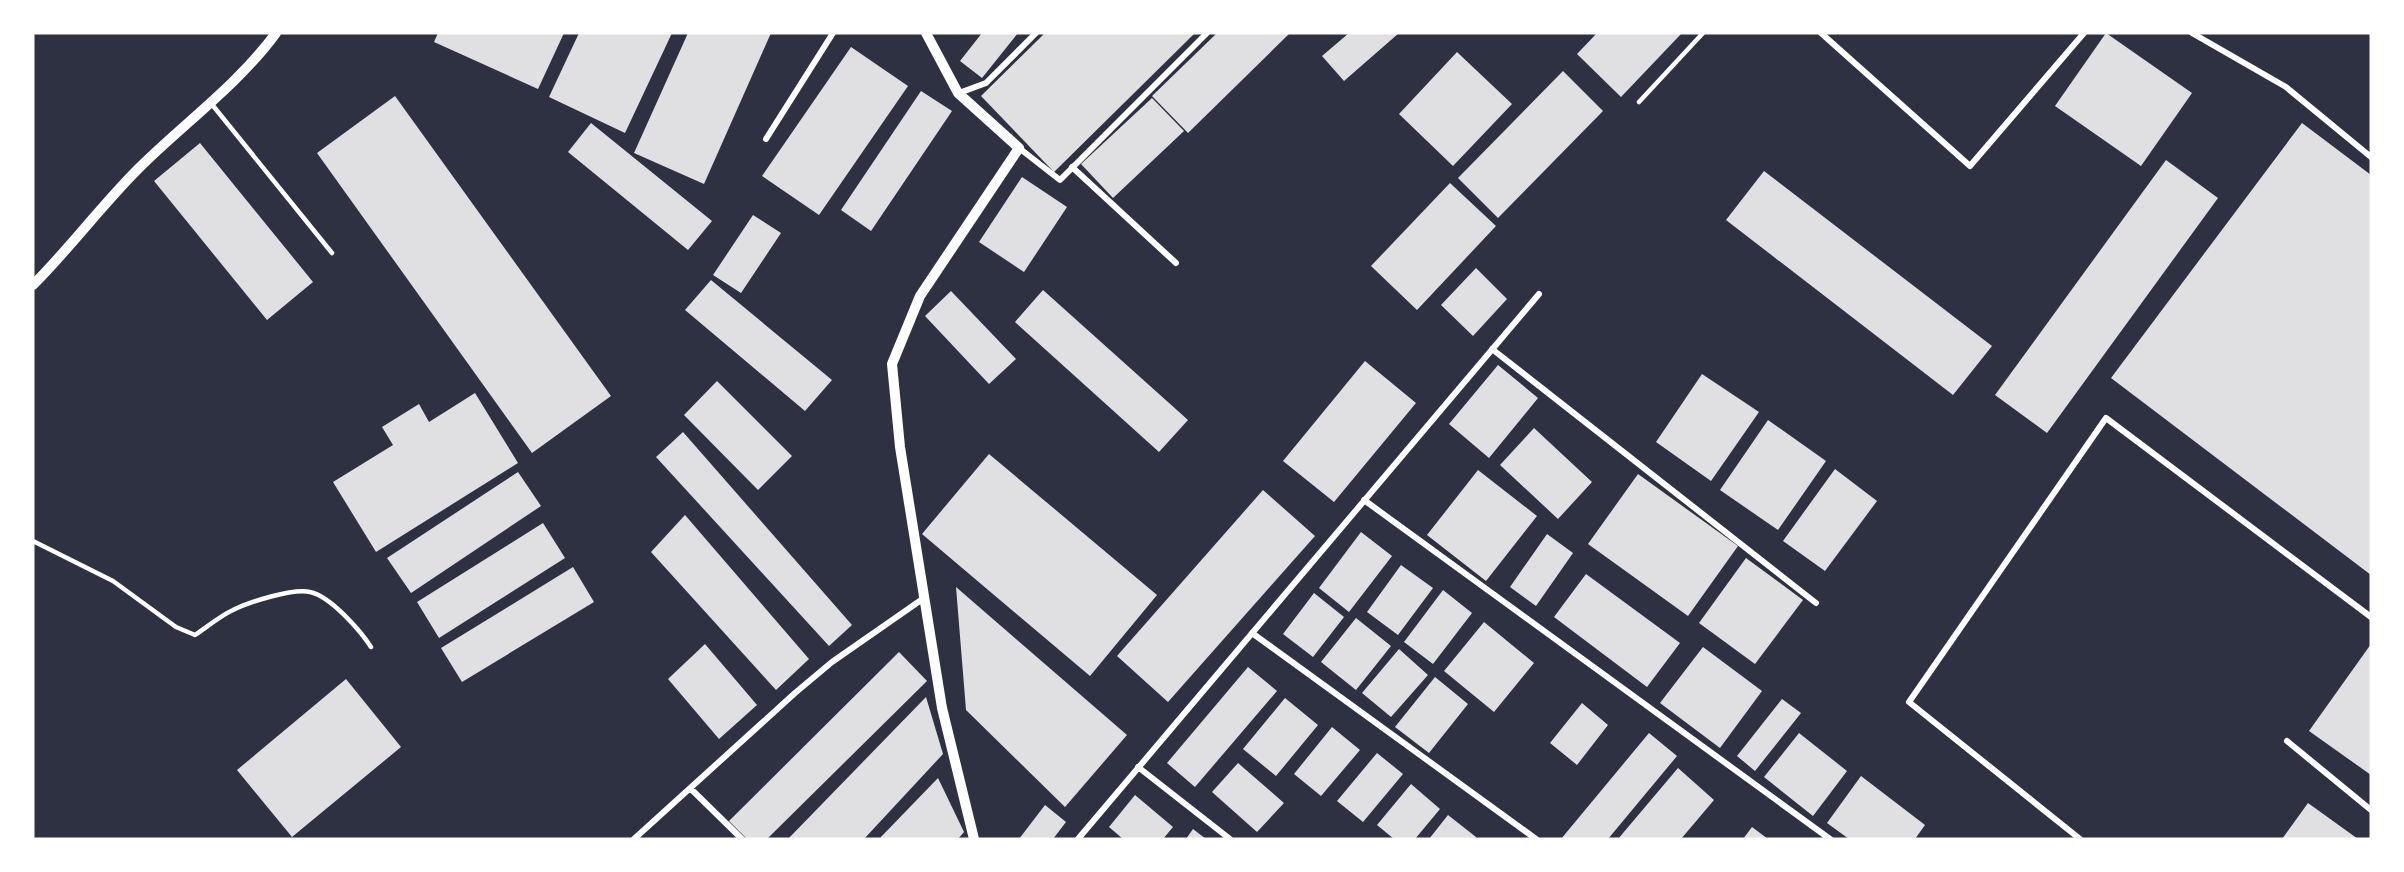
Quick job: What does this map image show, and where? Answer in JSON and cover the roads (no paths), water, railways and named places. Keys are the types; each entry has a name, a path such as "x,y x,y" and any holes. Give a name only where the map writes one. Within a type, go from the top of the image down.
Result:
{"street":[{"path":"33,285 137,169 210,102 265,48 276,33"},
{"path":"766,139 833,33"},
{"path":"926,33 958,93 1019,148 1060,180 1207,33"},
{"path":"958,93 986,83 1036,33"},
{"path":"1821,33 1970,166 2084,33"},
{"path":"2192,33 2286,87 2371,157"},
{"path":"974,839 942,708 900,447 892,364 920,296 1019,148"},
{"path":"1072,167 1176,263"},
{"path":"1078,839 1539,294"},
{"path":"1492,349 1816,603"},
{"path":"2080,839 1910,702 2106,418 2371,617"},
{"path":"1364,500 1830,839"},
{"path":"634,839 832,662 924,598"},
{"path":"1252,633 1536,839"},
{"path":"2288,741 2371,810"},
{"path":"1138,767 1230,839"},
{"path":"691,789 742,839"}],"lane":[{"path":"1639,102 1703,33"},
{"path":"210,102 332,253"},
{"path":"33,541 113,581 176,627 195,635 234,610 285,593 310,592 333,605 360,631 371,646"}]}
